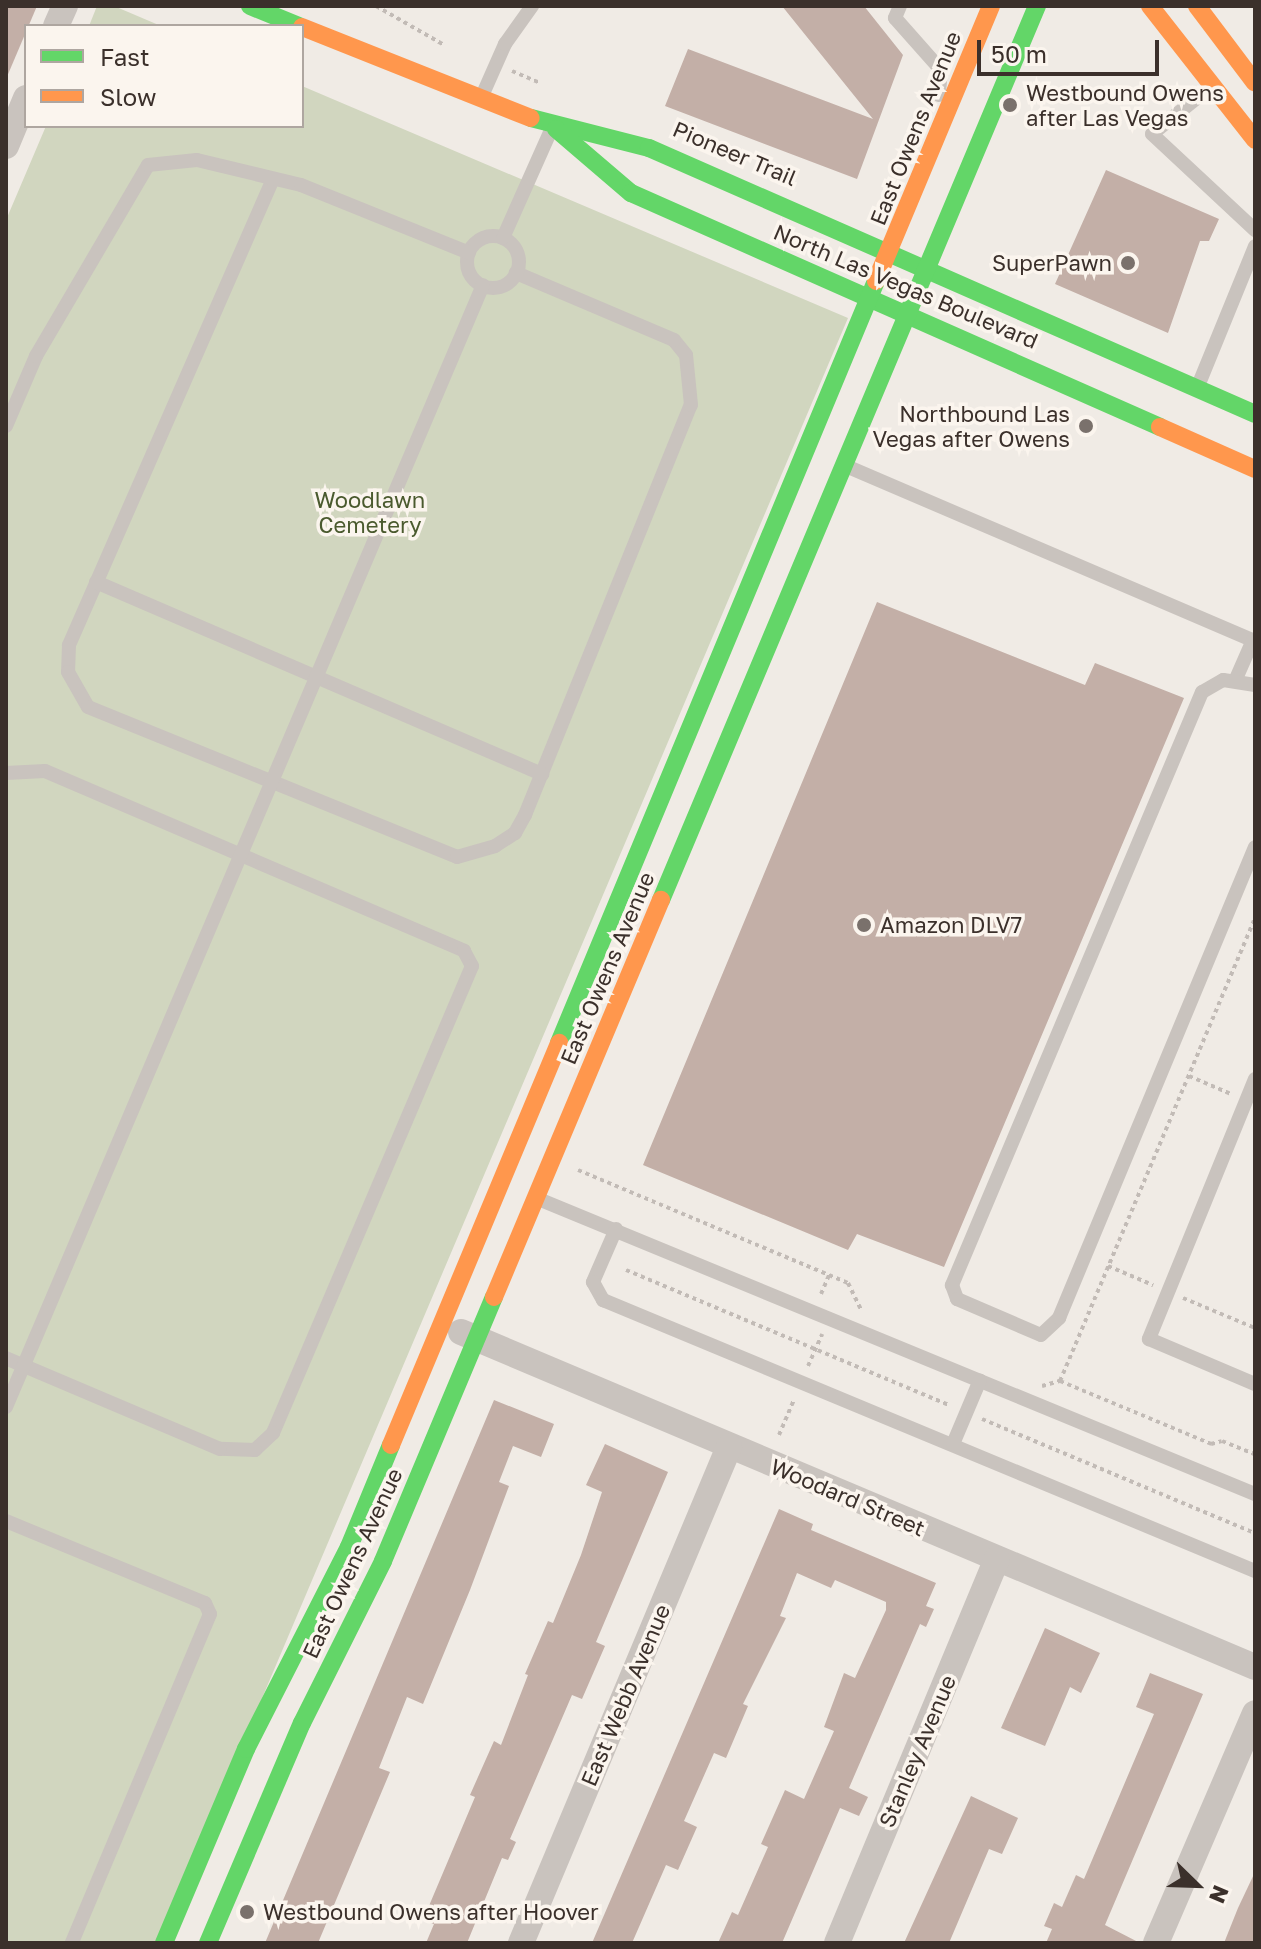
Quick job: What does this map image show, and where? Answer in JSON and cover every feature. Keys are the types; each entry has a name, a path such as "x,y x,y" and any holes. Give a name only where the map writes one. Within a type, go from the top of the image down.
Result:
{"main road":[{"name":"North Las Vegas Boulevard","path":"250,6 296,24"},
{"name":"East Owens Avenue","path":"164,1943 246,1749 349,1547 991,6"},
{"name":"East Owens Avenue","path":"208,1943 302,1723 383,1561 1037,6"},
{"path":"1150,6 1255,140"},
{"path":"1197,6 1253,75"},
{"name":"North Las Vegas Boulevard","path":"304,27 552,126 649,148 1255,414"},
{"name":"North Las Vegas Boulevard","path":"552,126 631,193 1255,469"}],"street":[{"path":"6,146 24,103"},
{"name":"Woodard Street","path":"443,1325 1255,1667"},
{"name":"East Webb Avenue","path":"521,1943 729,1447"},
{"name":"Stanley Avenue","path":"837,1943 997,1559"},
{"path":"1156,1943 1255,1713"}],"lane":[{"path":"481,100 518,20 532,6"},
{"path":"900,6 895,18 941,70 933,144"},
{"path":"1213,85 1152,134 1255,230"},
{"path":"503,238 552,126"},
{"path":"6,426 36,356 148,165 197,160 273,179 469,253"},
{"path":"273,179 69,645 68,672 88,707 457,857 476,854 515,833 685,429 691,379 686,355 674,340 516,273"},
{"path":"486,237 503,238 515,249 516,273 504,285 483,285 469,270 469,253 486,237"},
{"path":"1197,388 1255,246"},
{"path":"6,1407 483,285"},
{"path":"846,466 1254,641 1235,681"},
{"path":"96,582 542,774"},
{"path":"1255,685 1223,680 1202,692 952,1285 957,1299 1041,1335 1059,1318 1255,847"},
{"path":"6,773 45,771 464,951 472,966 273,1433 255,1450 220,1449 6,1358"},
{"path":"1255,1079 1149,1339 1255,1384"},
{"path":"536,1198 821,1312 1255,1494"},
{"path":"616,1229 593,1282 603,1300 1255,1571"},
{"path":"953,1444 980,1380"},
{"path":"6,1521 205,1603 210,1614 72,1943"}],"path":[{"path":"376,6 453,51"},
{"path":"495,65 545,85"},
{"path":"1060,1381 1255,918"},
{"path":"1189,1076 1246,1100"},
{"path":"569,1166 848,1283 858,1309 872,1315"},
{"path":"626,1270 1255,1533"},
{"path":"779,1435 825,1329 819,1299 829,1275"},
{"path":"1028,1381 1042,1387 1060,1381 1211,1444 1222,1441 1255,1454"}],"green space":[{"path":"97,6 114,6 156,24 90,24"},
{"name":"Woodlawn Cemetery","path":"304,87 848,318 158,1943 6,1943 6,220 45,128 304,128"}],"building":[{"path":"6,6 37,6 29,24 24,24 24,37 6,79"},
{"path":"782,6 864,6 903,55 857,179 665,106 688,49 873,119"},
{"name":"SuperPawn","path":"1106,170 1219,219 1209,241 1200,241 1168,333 1055,284"},
{"name":"Amazon DLV7","path":"877,602 1085,685 1095,663 1184,698 944,1267 857,1234 848,1250 643,1165"},
{"path":"494,1400 554,1424 541,1457 513,1446 499,1482 509,1486 470,1590 423,1704 407,1697 379,1768 390,1772 318,1943 265,1943"},
{"path":"605,1444 668,1472 596,1642 605,1646 582,1699 572,1695 510,1839 516,1842 508,1860 502,1858 467,1943 426,1943 434,1924 423,1920 475,1797 470,1795 494,1741 501,1745 528,1675 525,1674 548,1621 553,1623 581,1555 602,1492 586,1485"},
{"path":"779,1509 813,1524 811,1530 936,1583 926,1606 934,1609 926,1627 920,1624 849,1788 868,1797 859,1816 840,1808 782,1943 718,1943 732,1912 738,1915 768,1847 761,1844 785,1790 804,1799 834,1731 824,1727 844,1673 855,1678 886,1610 886,1602 835,1580 831,1588 797,1573 780,1616 786,1618 743,1704 748,1706 726,1758 714,1753 684,1821 697,1827 678,1870 666,1865 632,1943 592,1943"},
{"path":"1045,1628 1100,1653 1081,1693 1070,1687 1045,1746 1001,1728"},
{"path":"1150,1673 1203,1694 1105,1925 1140,1943 1046,1943 1052,1929 1044,1926 1054,1903 1062,1907 1076,1875 1084,1879 1154,1714 1136,1707"},
{"path":"971,1796 1018,1818 1002,1854 989,1849 949,1943 904,1943"},
{"path":"1255,1872 1255,1943 1224,1943 1238,1908"}],"traffic: fast":[{"path":"250,6 294,24"},
{"path":"661,900 1037,6"},
{"path":"531,118 649,148 1255,414"},
{"path":"556,129 631,193 1160,427"},
{"path":"559,1043 876,281"},
{"path":"208,1943 302,1723 383,1561 494,1297"},
{"path":"164,1943 246,1749 349,1547 391,1445"}],"traffic: slow":[{"path":"876,281 991,6"},
{"path":"1150,6 1255,140"},
{"path":"1197,6 1255,83"},
{"path":"304,28 531,118"},
{"path":"1160,427 1255,469"},
{"path":"494,1297 661,900"},
{"path":"391,1445 559,1043"}],"place":[{"name":"Westbound Owens after Las Vegas","path":"1010,105"},
{"name":"SuperPawn","path":"1128,263"},
{"name":"Northbound Las Vegas after Owens","path":"1086,426"},
{"name":"Amazon DLV7","path":"864,925"},
{"name":"Westbound Owens after Hoover","path":"247,1912"}]}
